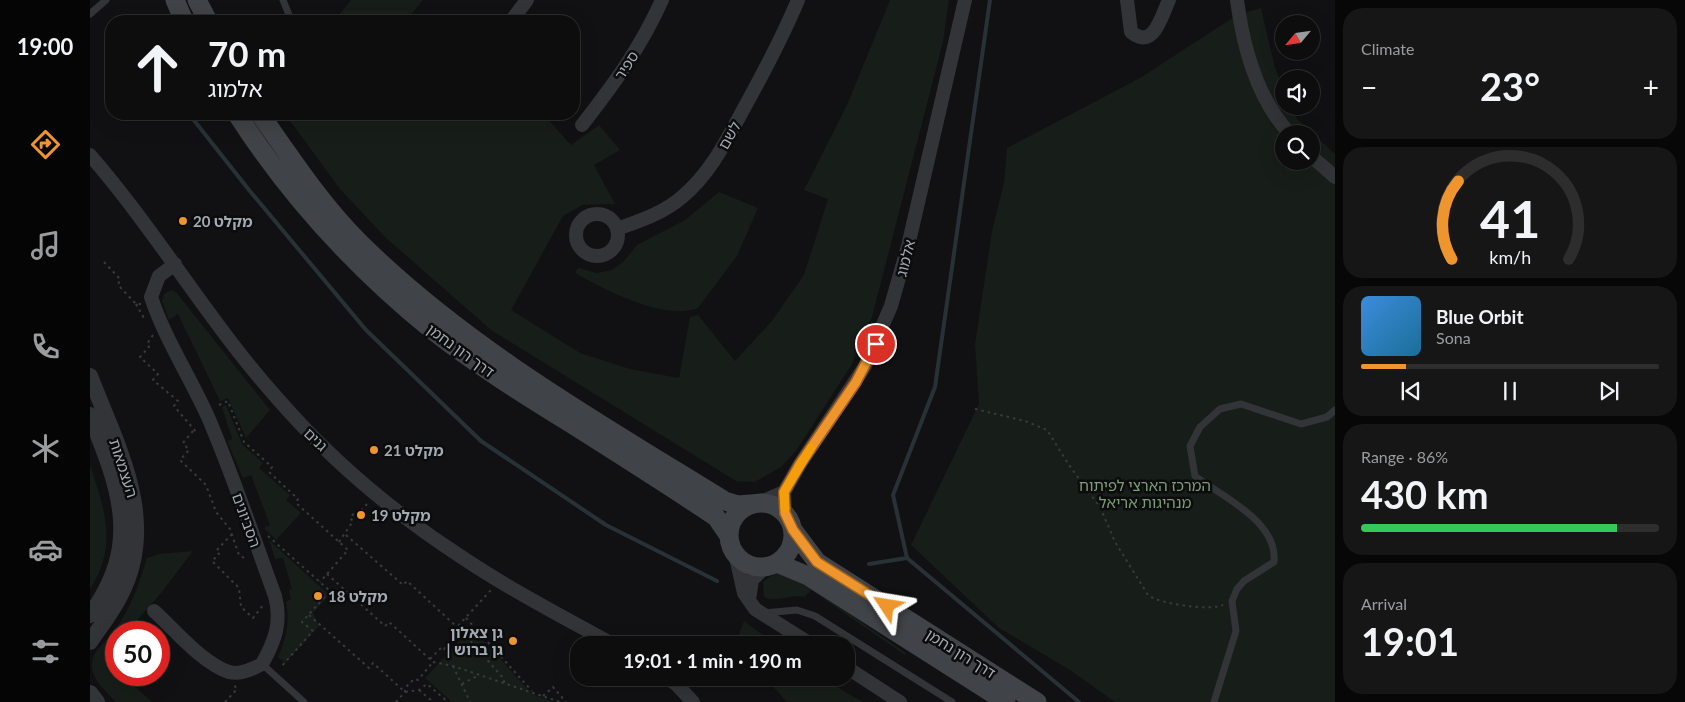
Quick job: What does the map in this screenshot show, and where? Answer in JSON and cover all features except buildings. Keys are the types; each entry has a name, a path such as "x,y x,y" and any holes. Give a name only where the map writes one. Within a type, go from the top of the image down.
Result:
{"main road":[{"path":"175,0 181,15"},
{"path":"197,0 205,15"},
{"name":"דרך רון נחמן","path":"241,120 266,155 314,215 376,280 432,330 532,399 716,518 732,545"},
{"name":"דרך רון נחמן","path":"264,120 322,200 359,242 442,316 541,385 725,501 738,505 756,503"},
{"path":"756,503 777,506 789,522 790,549 771,565 748,564 732,545 734,516 756,503"},
{"name":"דרך רון נחמן","path":"789,522 817,562 1037,702"},
{"name":"דרך רון נחמן","path":"771,565 808,576 1006,702"}],"street":[{"path":"516,15 527,0"},
{"name":"ספיר","path":"582,124 624,70 651,25 662,0"},
{"name":"לשם","path":"617,228 660,212 681,198 700,180 730,136 773,57 798,0"},
{"name":"אלמוג","path":"784,492 800,464 865,366 886,322 908,246 965,0"},
{"path":"1127,0 1131,32 1139,38 1146,39 1153,34 1169,0"},
{"path":"1237,0 1256,82 1281,125"},
{"name":"גנים","path":"90,155 175,264 229,339 276,397 312,436 377,495 462,558 598,636"},
{"path":"1320,164 1335,177"},
{"name":"הסביונים","path":"175,264 159,276 151,297 158,317 211,425 275,596 278,608 277,634 262,664"},
{"name":"העצמאות","path":"90,376 130,479 138,526 136,550 127,580 121,594 90,642"},
{"name":"העצמאות","path":"90,416 116,486 122,527 116,567 108,586 90,615"},
{"path":"756,503 784,492 789,522"},
{"path":"732,545 744,593 748,600 761,613 798,636"},
{"path":"748,600 752,580 771,565"},
{"path":"154,611 210,663 230,672 238,672 262,664"},
{"path":"855,673 900,702"},
{"path":"678,686 693,702"},
{"path":"90,693 97,702"}],"lane":[{"path":"90,14 106,0"},
{"path":"283,0 289,15"},
{"path":"1214,702 1236,631 1232,601 1244,582 1274,562 1274,555 1269,540 1248,512 1195,476 1190,446 1200,427 1220,409 1241,404 1301,424 1327,417 1335,410"},
{"path":"761,613 798,610 815,616 952,702"},
{"path":"262,664 304,702"}],"path":[{"path":"104,262 120,279 118,285 136,304 143,304"},
{"path":"154,335 147,344 149,346 140,357 158,374 153,380 178,401 174,406 188,420 193,431 197,433"},
{"path":"219,405 228,401 244,442 272,467 268,472 298,499 296,503 348,550 320,582"},
{"path":"975,410 1025,421 1047,430 1069,465 1100,507 1115,542 1148,595 1156,601 1220,607 1232,601"},
{"path":"193,431 183,443 189,450 180,460 206,486 216,512 232,534 239,555 244,558"},
{"path":"339,542 346,535 344,533 354,521 350,518 355,512 358,514 368,503"},
{"path":"232,534 216,551 219,554 212,561 239,588 241,607 253,618 264,604"},
{"path":"346,535 403,584 407,581 457,627 504,679 504,683"},
{"path":"270,538 330,591 302,622 313,631 278,670"},
{"path":"327,574 385,626 389,622 433,662 453,666 560,702"},
{"path":"457,627 492,588"},
{"path":"309,615 369,668 373,663 405,692"},
{"path":"466,618 534,693"},
{"path":"430,660 442,647 444,649 461,631"},
{"path":"396,702 405,692 405,688 414,679 418,680 433,662"},
{"path":"453,666 470,702"},
{"path":"462,684 479,675"},
{"path":"225,702 237,689 233,686 237,682"},
{"path":"405,692 419,690 427,684 448,702"},
{"path":"542,696 553,687 566,702"},
{"path":"419,690 433,702"}],"green space":[{"path":"351,0 423,0 410,15 339,15"},
{"path":"890,0 949,0 943,42 872,317 852,364 796,451 781,467 755,482 736,481 491,330 385,237 340,189 289,120 548,120 571,145 599,125 620,150 594,165 615,204 582,205 563,216 511,310 580,353 630,369 679,378 690,317 698,315 735,361 771,322 804,275 828,199 804,190 847,105"},
{"name":"המרכז הארצי לפיתוח מנהיגות אריאל","path":"1261,8 1276,70 1275,115 1295,115 1304,125 1275,125 1275,170 1320,170 1320,140 1335,154 1335,702 1115,702 1070,670 999,628 911,545 979,404 975,344 992,231 1004,183 1007,148 1140,78 1237,15"},
{"path":"719,192 758,208 737,256 698,308 684,311 652,307 618,295 575,273 578,268 597,273 612,270 624,261 637,245 685,220"},
{"path":"171,290 176,292 270,410 246,438 228,398 220,401 178,314 169,320 162,301 164,294"},
{"path":"226,405 242,444 263,463 259,468 290,495 286,500 301,513 276,540 264,528 270,525 251,475 243,478 227,441 232,439 222,407"},
{"path":"90,465 104,513 106,543 99,573 90,589"},
{"path":"269,540 329,595 313,613 319,626 285,663 278,657 287,630 286,602 291,599 289,590 292,589 283,558 275,559"},
{"path":"193,551 137,621 120,621 137,588 147,558 159,554"},
{"path":"775,573 794,576 906,653 905,655 811,590 805,597 769,599 764,597 763,582"},
{"path":"744,621 764,636 738,636"},
{"path":"472,628 532,694 553,702 452,702 425,678"},
{"path":"105,641 105,686 134,686 152,702 116,702 100,685 92,670 92,660 98,648"},
{"path":"772,686 835,686 863,702 787,702"}],"waterway":[{"path":"907,558 893,495 935,387 990,0"},
{"path":"194,120 249,190 366,330 481,441 606,525 717,581"},
{"path":"869,564 907,558 1079,702"}],"slow traffic":[{"path":"785,508 784,492 811,448"}],"place":[{"name":"מקלט 20","path":"183,221"},
{"name":"מקלט 21","path":"374,450"},
{"name":"מקלט 19","path":"361,515"},
{"name":"מקלט 18","path":"318,596"},
{"name":"גן צאלון | גן ברוש","path":"513,641"}],"route":[{"path":"876,344 856,382 800,464 784,492 785,513 793,530 809,554 817,562 887,606"}]}
